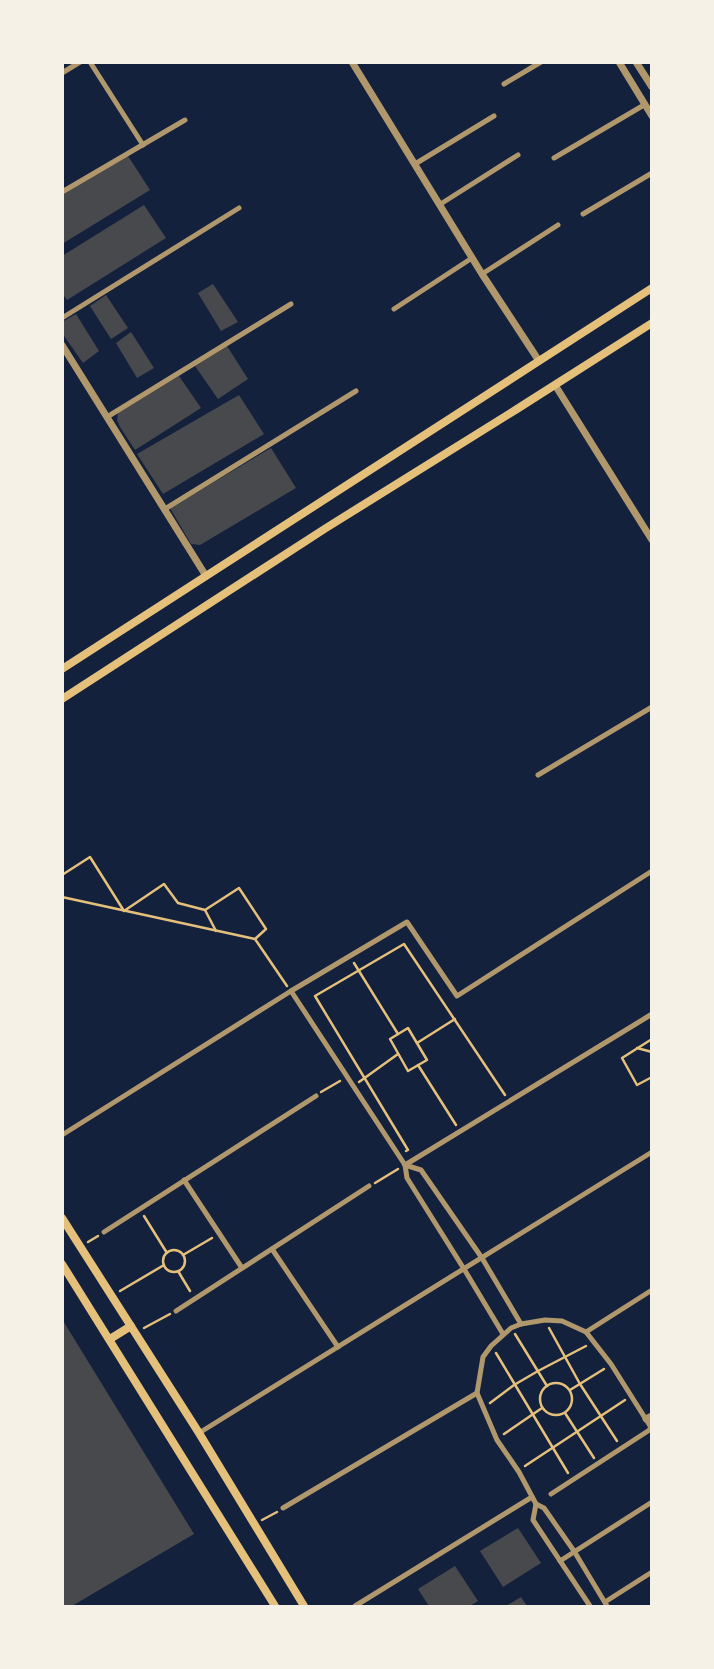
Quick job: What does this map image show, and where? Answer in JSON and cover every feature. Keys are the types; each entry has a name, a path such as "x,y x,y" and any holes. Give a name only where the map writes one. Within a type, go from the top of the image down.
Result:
{"main road":[{"path":"62,669 652,288"},
{"path":"62,699 326,528 555,386 652,323"},
{"path":"62,1218 199,1434 304,1606"},
{"path":"62,1264 275,1606"},
{"path":"110,1339 133,1330"}],"street":[{"path":"62,73 80,62"},
{"path":"90,62 143,145"},
{"path":"352,62 482,274 539,361"},
{"path":"504,84 541,62"},
{"path":"618,62 652,116"},
{"path":"636,62 652,87"},
{"path":"554,158 644,105"},
{"path":"414,164 494,116"},
{"path":"62,192 185,120"},
{"path":"439,204 518,155"},
{"path":"583,214 652,172"},
{"path":"62,318 239,208"},
{"path":"482,274 558,225"},
{"path":"394,309 472,258"},
{"path":"107,417 291,304"},
{"path":"62,345 206,576"},
{"path":"555,386 652,540"},
{"path":"165,509 356,391"},
{"path":"538,774 652,707"},
{"path":"62,1136 291,991 408,922 457,996 652,871"},
{"path":"291,991 405,1164 406,1178 503,1334"},
{"path":"405,1164 652,1014"},
{"path":"104,1232 316,1096"},
{"path":"199,1434 652,1152"},
{"path":"405,1164 421,1170 482,1258 521,1324"},
{"path":"184,1180 242,1268"},
{"path":"176,1311 369,1186"},
{"path":"272,1249 338,1347"},
{"path":"586,1332 652,1290"},
{"path":"551,1494 651,1429 649,1418 586,1332 562,1321 545,1320 521,1324 511,1328 491,1346 483,1357 477,1393 498,1440 536,1504 544,1508 606,1604 652,1572"},
{"path":"283,1508 477,1393"},
{"path":"355,1606 532,1497"},
{"path":"560,1560 652,1502"},
{"path":"536,1504 534,1520 590,1606"}],"path":[{"path":"62,875 90,857 124,911"},
{"path":"124,911 164,884 178,903 205,910 239,888 266,929 256,939"},
{"path":"62,897 256,939 291,991"},
{"path":"205,910 216,931"},
{"path":"408,1150 315,996 357,969 404,944 504,1094"},
{"path":"357,969 398,1034"},
{"path":"417,1043 454,1020"},
{"path":"408,1028 417,1043 427,1060 408,1071 390,1039 408,1028"},
{"path":"652,1039 622,1058 637,1085 652,1077"},
{"path":"637,1048 652,1052"},
{"path":"354,1087 364,1077 398,1054"},
{"path":"418,1065 455,1122"},
{"path":"316,1096 347,1076"},
{"path":"369,1186 405,1164"},
{"path":"147,1221 167,1253"},
{"path":"80,1246 104,1232"},
{"path":"183,1256 215,1237"},
{"path":"174,1250 183,1256 185,1259 184,1266 178,1271 168,1270 164,1265 163,1258 167,1253 174,1250"},
{"path":"112,1296 164,1265"},
{"path":"178,1271 192,1294"},
{"path":"133,1330 176,1311"},
{"path":"552,1333 580,1384 619,1445"},
{"path":"518,1340 547,1386"},
{"path":"492,1401 538,1371 587,1346"},
{"path":"500,1359 571,1477"},
{"path":"570,1390 604,1369"},
{"path":"556,1383 570,1390 572,1395 571,1405 564,1413 560,1415 550,1414 542,1408 540,1397 547,1386 556,1383"},
{"path":"529,1463 624,1400"},
{"path":"509,1429 542,1408"},
{"path":"564,1413 596,1460"},
{"path":"254,1524 283,1508"}],"building":[{"path":"128,156 150,190 62,244 62,194"},
{"path":"144,205 166,238 67,300 62,293 62,256"},
{"path":"213,284 238,322 221,331 198,293"},
{"path":"106,295 128,328 111,339 90,306"},
{"path":"76,314 99,351 83,363 62,333 62,322"},
{"path":"131,332 154,368 137,378 116,343"},
{"path":"227,346 248,379 218,399 195,366"},
{"path":"179,376 201,408 135,450 120,427 117,420 118,413"},
{"path":"239,395 264,434 163,494 137,454"},
{"path":"271,448 296,488 200,545 191,544 170,508"},
{"path":"62,1319 194,1534 72,1606 62,1606"},
{"path":"518,1528 541,1563 503,1587 480,1551"},
{"path":"455,1566 478,1601 470,1606 429,1606 418,1589"},
{"path":"521,1597 527,1606 506,1606"}]}
